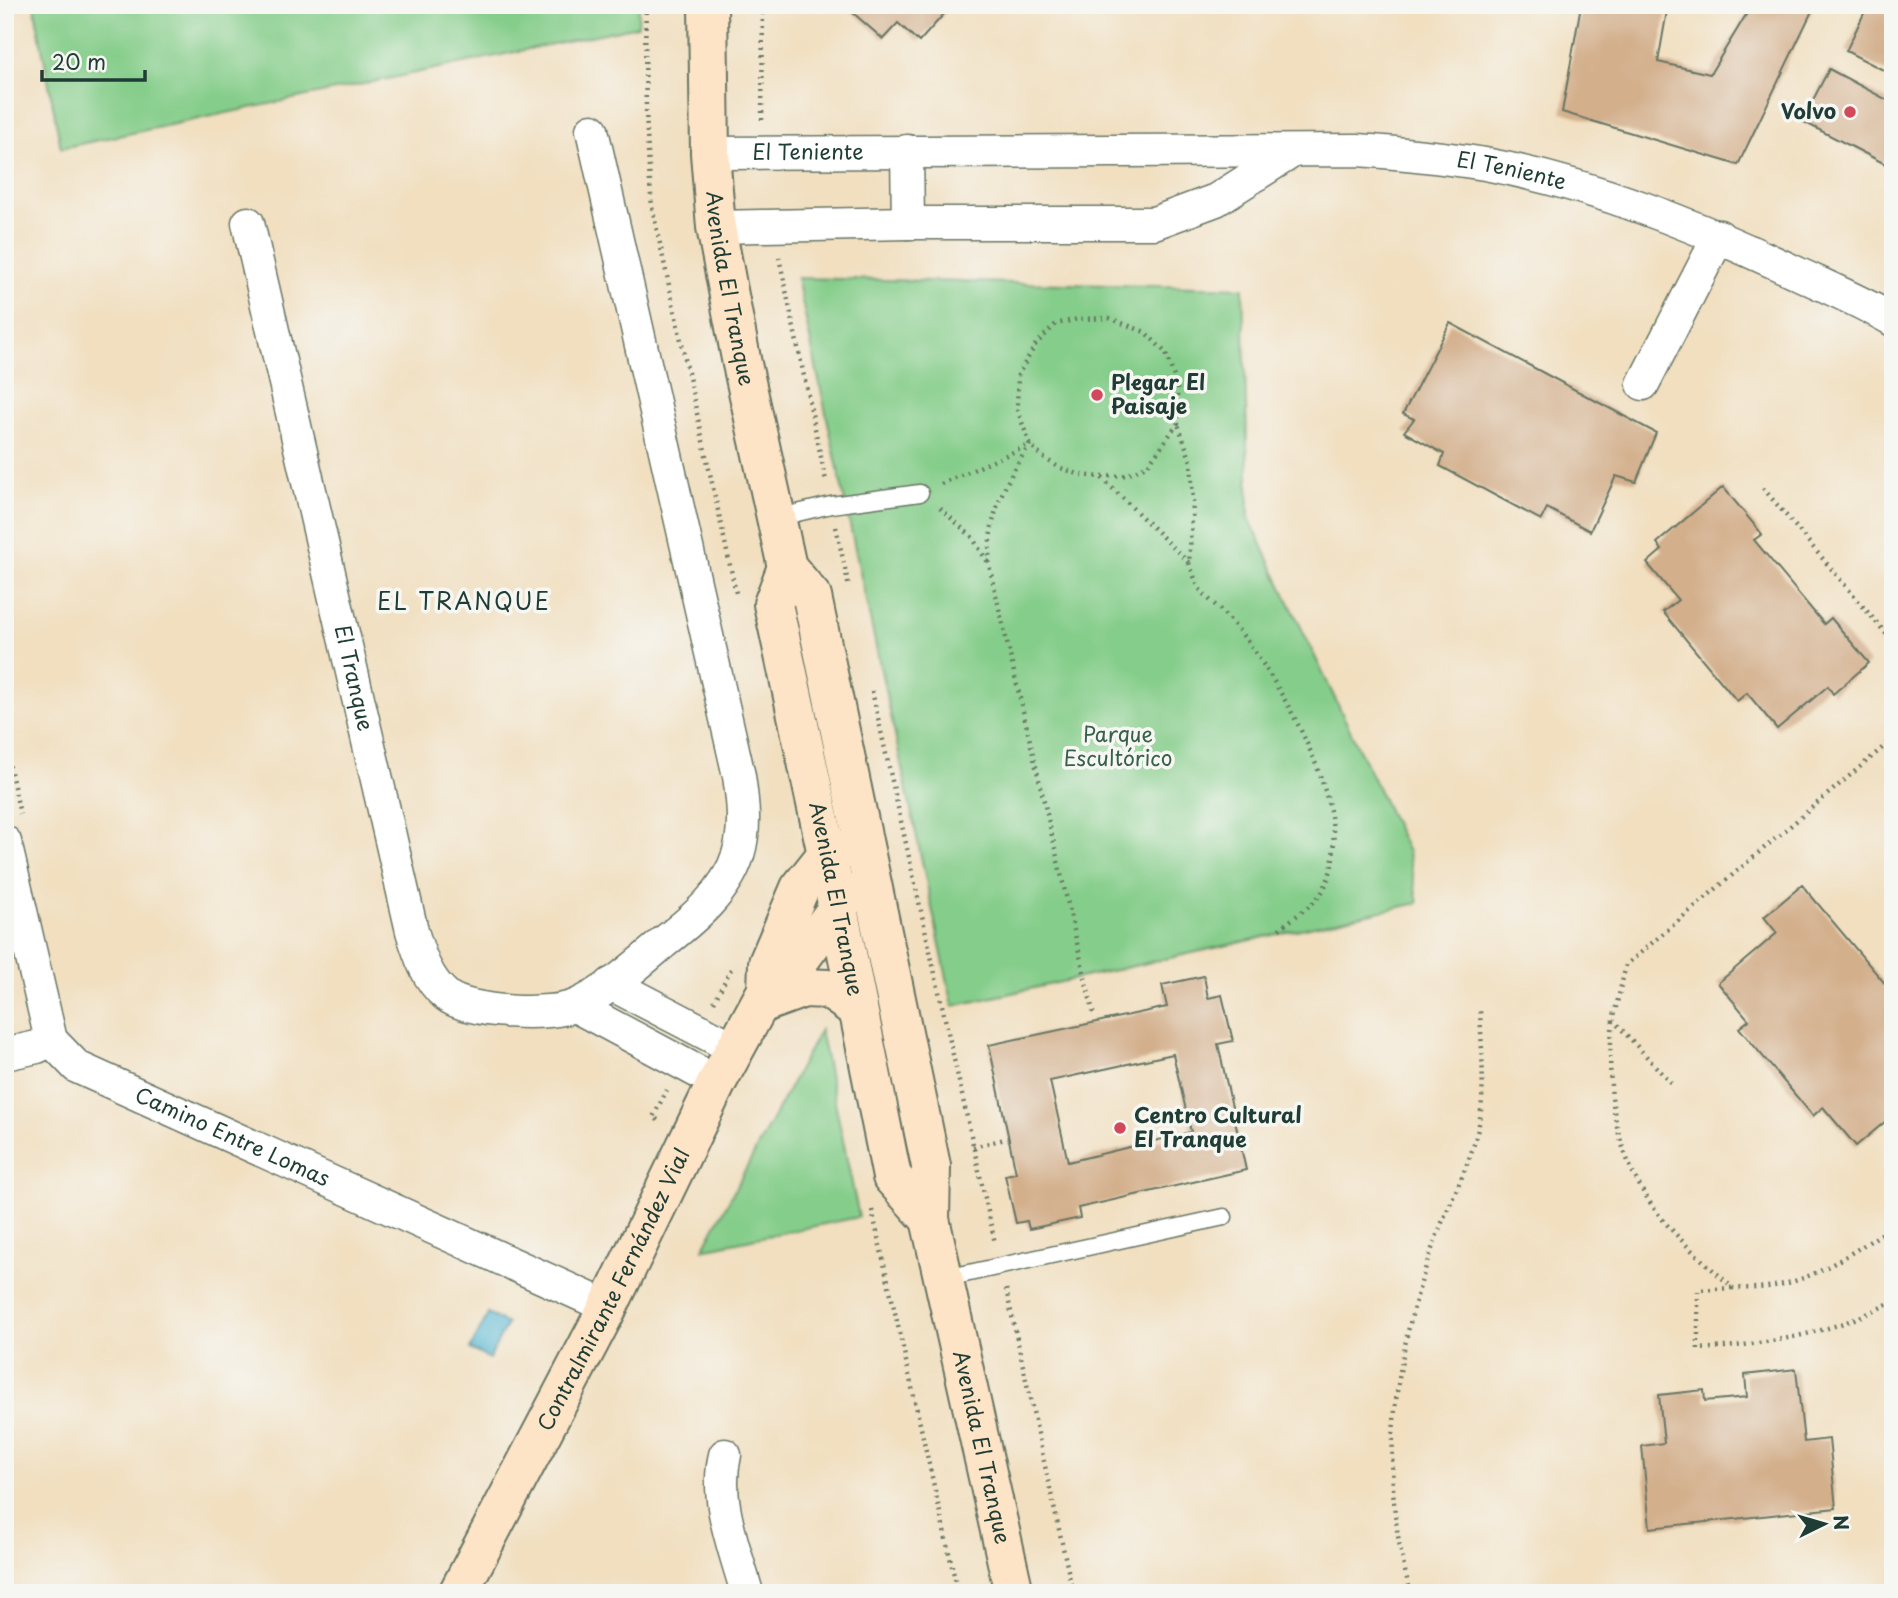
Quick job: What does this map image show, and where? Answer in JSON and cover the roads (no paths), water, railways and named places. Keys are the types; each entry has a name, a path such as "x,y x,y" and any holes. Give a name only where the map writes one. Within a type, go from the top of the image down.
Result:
{"main road":[{"name":"Avenida El Tranque","path":"708,5 710,153 716,227 741,364 787,566 811,597 931,1166 930,1219 942,1279 1014,1593"},
{"name":"Avenida El Tranque","path":"787,566 773,604 892,1177 930,1219"},
{"path":"827,854 866,857"},
{"name":"Contralmirante Fernández Vial","path":"462,1591 608,1307 717,1082 762,997 768,963 800,888 827,854"},
{"name":"Contralmirante Fernández Vial","path":"762,997 784,981 838,907 866,857"},
{"path":"762,997 804,988 828,989 858,1010"}],"street":[{"name":"El Tranque","path":"247,223 402,890 421,958 432,981 448,997 470,1005 519,1013 575,1006 611,984 695,917 716,895 729,876 737,857 744,809 736,763 592,130"},
{"name":"El Teniente","path":"710,153 1357,150 1422,155 1485,164 1606,195 1719,236 1893,320"},
{"path":"907,151 908,223"},
{"path":"716,227 908,223 1154,223 1216,200 1293,151"},
{"path":"1643,384 1719,236"},
{"path":"5,1054 37,1047 51,1040 14,833"},
{"path":"611,984 734,1048"},
{"path":"575,1006 717,1082"},
{"name":"Camino Entre Lomas","path":"51,1040 77,1067 608,1307"},
{"path":"725,1455 721,1474 723,1506 747,1593"}],"lane":[{"path":"776,518 831,505 920,493"},
{"path":"942,1279 1224,1217"}],"water":[{"path":"488,1314 507,1324 489,1359 470,1349"}],"place":[{"name":"Volvo","path":"1850,112"},
{"name":"Plegar El Paisaje","path":"1097,395"},
{"name":"Centro Cultural El Tranque","path":"1120,1128"}],"district":[{"name":"EL TRANQUE","path":"464,602"}],"park label":[{"name":"Parque Escultórico","path":"1118,747"}]}
